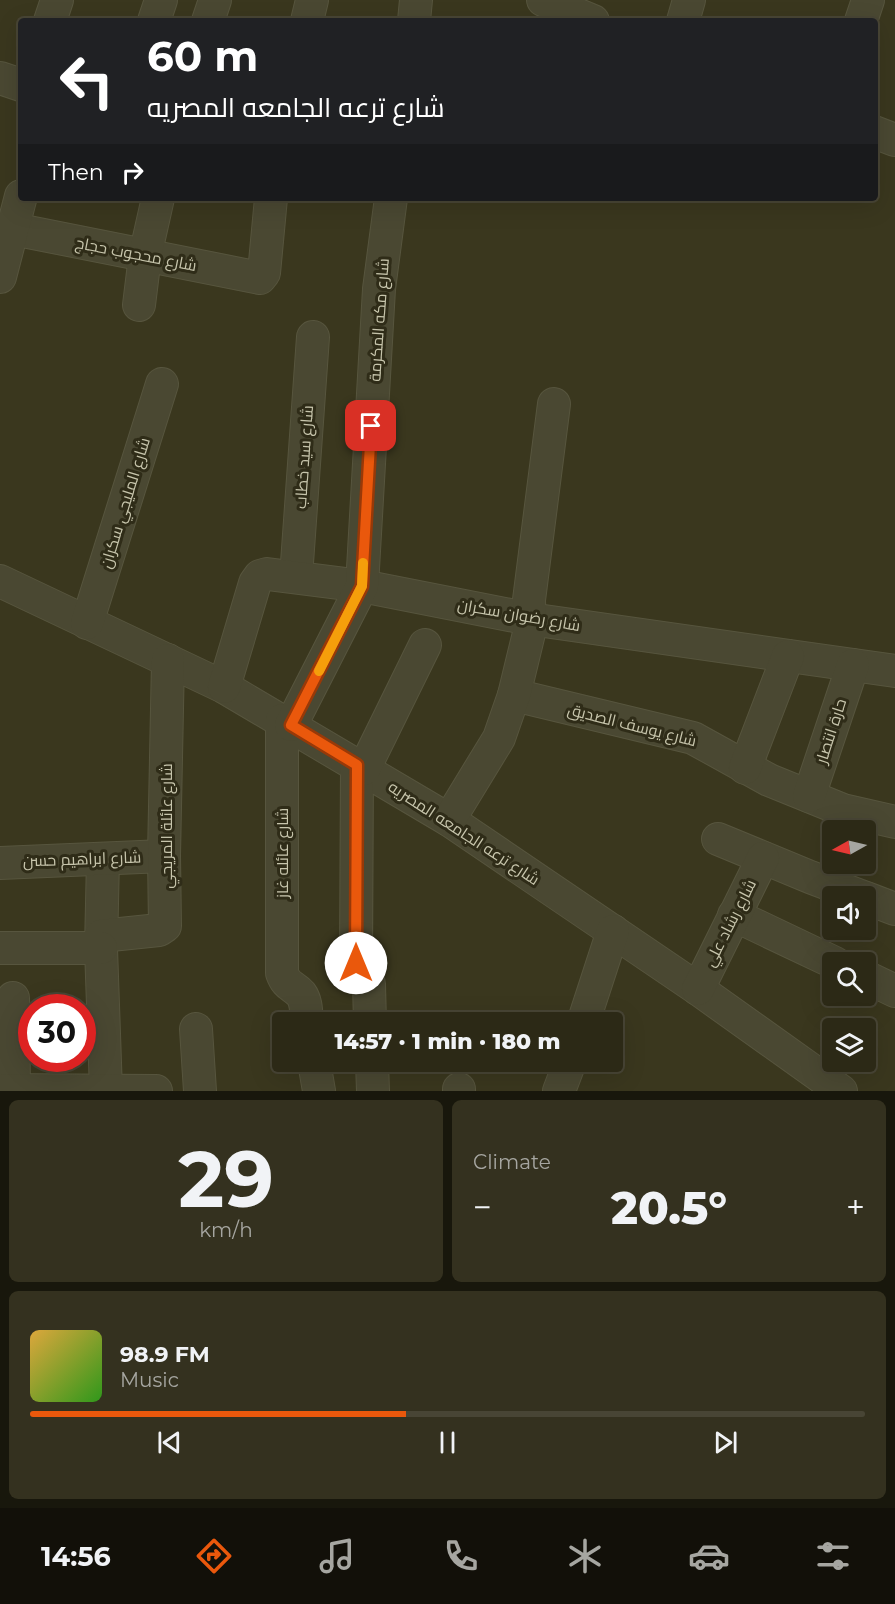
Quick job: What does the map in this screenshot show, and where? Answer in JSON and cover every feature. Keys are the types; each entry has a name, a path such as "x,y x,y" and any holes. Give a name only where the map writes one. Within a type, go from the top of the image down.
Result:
{"street":[{"path":"51,18 57,0"},
{"path":"155,18 161,0"},
{"path":"209,18 215,0"},
{"path":"308,18 312,0"},
{"path":"414,18 416,0"},
{"path":"543,0 586,18"},
{"path":"683,18 689,0"},
{"path":"862,18 868,0"},
{"path":"0,78 18,84"},
{"path":"878,134 895,140"},
{"path":"1,271 20,201"},
{"path":"138,305 145,256 157,201"},
{"name":"شارع محجوب حجاج","path":"13,229 260,278 264,273 271,201"},
{"name":"شارع مكه المكرمة","path":"362,586 379,289 391,201"},
{"name":"شارع سيد خطاب","path":"296,577 313,337"},
{"name":"شارع المليجي سكران","path":"87,623 162,384"},
{"path":"449,820 499,738 514,695 530,629 529,600 554,404"},
{"name":"شارع رضوان سكران","path":"224,687 255,583 260,576 267,574 362,586 530,619 895,670"},
{"name":"شارع ترعه الجامعه المصريه","path":"0,581 224,687 449,820 698,988 841,1091"},
{"path":"287,723 362,586"},
{"path":"370,1012 369,984 356,963 361,767 425,645"},
{"path":"745,768 788,656"},
{"name":"شارع عائلة المريجي","path":"101,942 159,930 165,926 168,660"},
{"name":"حارة انتصار","path":"809,796 853,665"},
{"name":"شارع يوسف الصديق","path":"514,695 693,738 745,768 809,796 843,810 895,822"},
{"name":"شارع عائله غاز","path":"287,723 282,973 288,985 301,994 305,1001 306,1012"},
{"path":"718,839 836,886"},
{"name":"شارع ابراهيم حسن","path":"0,862 164,856"},
{"name":"شارع رشاد علي","path":"698,988 763,858"},
{"path":"103,859 101,942 106,1091"},
{"path":"876,902 895,909"},
{"path":"735,915 822,957"},
{"path":"587,1012 613,931"},
{"path":"0,948 101,942"},
{"path":"876,982 895,991"},
{"path":"13,998 14,1090"},
{"path":"196,1029 200,1091"},
{"path":"316,1072 319,1091"},
{"path":"372,1072 373,1091"},
{"path":"559,1091 566,1072"},
{"path":"0,1090 156,1091"}],"slow traffic":[{"path":"319,671 362,586 363,563"}],"route":[{"path":"356,963 357,765 291,725 362,586 371,426"}]}
